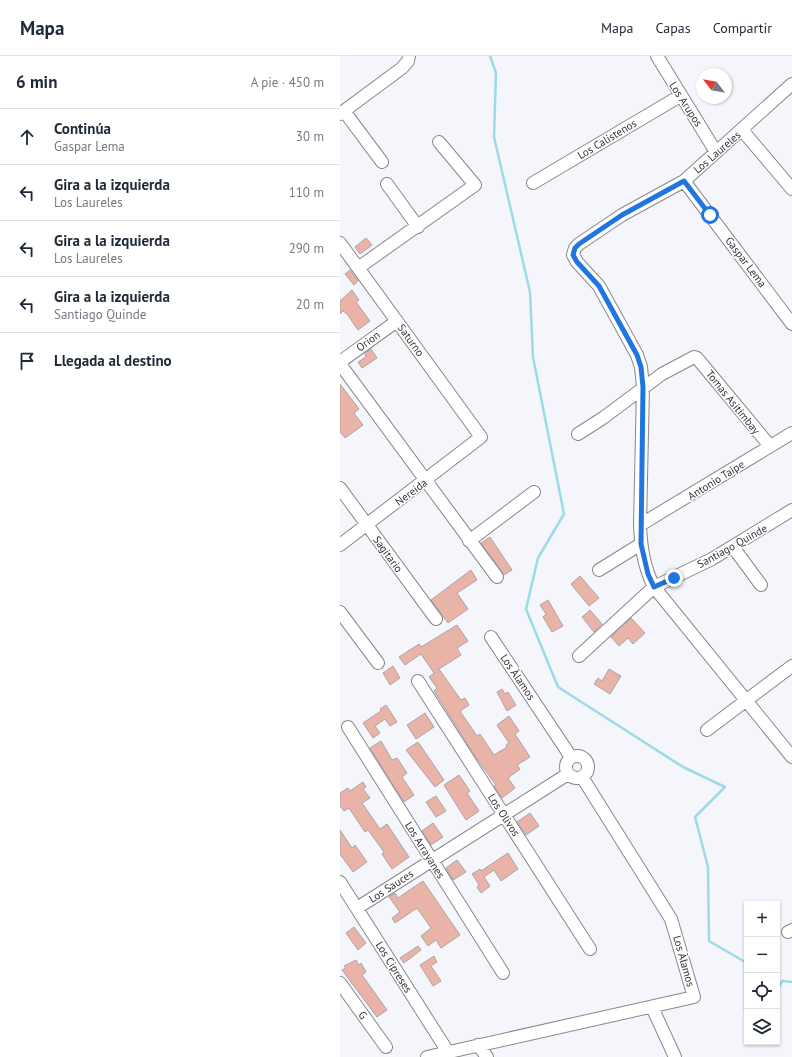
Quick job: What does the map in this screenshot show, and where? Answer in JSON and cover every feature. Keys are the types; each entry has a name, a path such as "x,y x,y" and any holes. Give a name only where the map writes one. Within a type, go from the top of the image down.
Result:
{"street":[{"path":"382,162 342,112 402,68 408,61 409,56"},
{"name":"Los Arupos","path":"657,56 680,96 716,152"},
{"name":"Los Laureles","path":"792,84 684,181 622,215 579,244 574,252 577,262 599,286 637,355 641,367 643,387 640,526 641,544 648,574 654,587 792,757"},
{"name":"Los Calistenos","path":"533,183 680,96"},
{"path":"742,130 792,188"},
{"path":"358,268 418,227 475,185 439,142"},
{"name":"Gaspar Lema","path":"684,181 792,324"},
{"path":"387,184 418,227"},
{"name":"Saturno","path":"340,243 481,437"},
{"name":"Orion","path":"340,363 397,321"},
{"name":"Tomas Asitimbay","path":"643,387 690,357 697,358 770,446"},
{"path":"340,363 469,541 497,577"},
{"path":"578,434 603,418 643,387"},
{"name":"Antonio Taipe","path":"640,526 792,433"},
{"name":"Nereida","path":"340,545 367,526 481,437"},
{"name":"Sagitario","path":"340,488 436,619"},
{"path":"469,541 534,492"},
{"name":"Santiago Quinde","path":"579,656 654,587 712,559 791,514"},
{"path":"599,570 641,544"},
{"path":"734,547 761,585"},
{"path":"340,612 378,663"},
{"name":"Los Àlamos","path":"491,637 571,757"},
{"path":"707,730 746,699 792,666"},
{"name":"Los Olivos","path":"418,681 590,949"},
{"name":"Los Arrayanes","path":"348,727 503,973"},
{"path":"582,756 587,761 587,772 582,777 574,778 568,774 565,767 571,757 582,756"},
{"name":"Los Sauces","path":"357,908 568,774"},
{"name":"Los Àlamos","path":"427,1057 694,997 674,924 582,777"},
{"name":"Los Cipreses","path":"340,882 448,1052"},
{"name":"G","path":"340,983 386,1047"},
{"path":"652,1007 675,1057"},
{"path":"478,1045 487,1057"}],"building":[{"path":"366,238 372,245 360,254 355,247"},
{"path":"350,270 358,281 354,285 345,274"},
{"path":"352,290 359,300 356,302 370,321 358,330 347,314 343,311 340,314 340,301"},
{"path":"371,349 377,358 362,368 358,362 366,357 365,353"},
{"path":"340,384 359,409 354,413 363,425 345,438 340,432"},
{"path":"490,537 512,570 504,575 481,543"},
{"path":"471,570 477,580 457,593 468,609 448,623 431,600"},
{"path":"580,576 599,598 589,606 571,584"},
{"path":"548,600 563,626 552,632 543,617 546,614 540,605"},
{"path":"590,610 602,624 594,632 582,617"},
{"path":"631,618 645,633 633,644 628,638 619,646 611,637"},
{"path":"457,625 468,641 457,648 461,655 439,669 461,700 465,698 469,705 460,711 477,736 480,734 494,755 507,747 506,745 509,743 497,725 509,716 519,731 515,734 530,757 517,765 520,769 508,778 515,788 502,798 494,786 496,785 475,756 434,691 437,688 429,677 434,673 421,654 405,665 399,657 419,644 421,647"},
{"path":"393,666 400,678 390,685 383,673"},
{"path":"609,669 621,676 610,694 594,684 598,678 602,681"},
{"path":"502,689 505,694 508,692 516,705 507,711 497,692"},
{"path":"386,705 397,722 390,726 385,719 375,726 380,733 373,738 363,723 381,711 380,709"},
{"path":"425,713 434,727 416,739 407,725"},
{"path":"381,741 392,760 397,758 407,773 402,777 414,795 404,802 370,748"},
{"path":"418,742 444,780 435,787 406,750"},
{"path":"459,775 470,791 467,793 479,811 466,820 444,785"},
{"path":"363,782 366,787 363,789 370,798 362,803 380,829 387,824 409,857 392,869 382,854 384,852 368,830 365,832 349,808 344,811 340,806 340,793 348,788 350,791"},
{"path":"436,796 446,811 436,817 426,802"},
{"path":"530,813 539,826 526,835 517,822"},
{"path":"433,823 443,837 431,845 422,831"},
{"path":"340,830 352,848 355,845 367,862 353,872 340,854"},
{"path":"508,853 518,869 501,881 494,870 484,877 490,886 481,893 477,887 479,885 472,874 480,869 481,871"},
{"path":"457,860 466,872 453,880 446,868"},
{"path":"423,881 460,935 441,948 436,940 428,946 421,936 431,928 417,908 395,923 392,918 400,912 389,897 395,893 398,898"},
{"path":"354,927 366,943 358,950 346,933"},
{"path":"418,946 421,950 404,963 400,958"},
{"path":"434,956 437,962 431,966 441,981 433,986 420,965"},
{"path":"356,960 359,965 361,963 366,972 362,975 387,1010 377,1017 342,970 346,968 344,966"}],"waterway":[{"path":"490,56 496,73 494,137 530,292 533,357 564,514 538,558 526,609 558,687 683,767 725,787 695,817 708,867 709,941 745,962 745,1009"},
{"path":"780,985 782,981 792,982"}],"route":[{"path":"674,578 654,587 644,562 641,544 640,526 643,387 641,367 637,355 599,286 577,262 573,255 575,248 579,244 622,215 684,181 710,215"}]}
